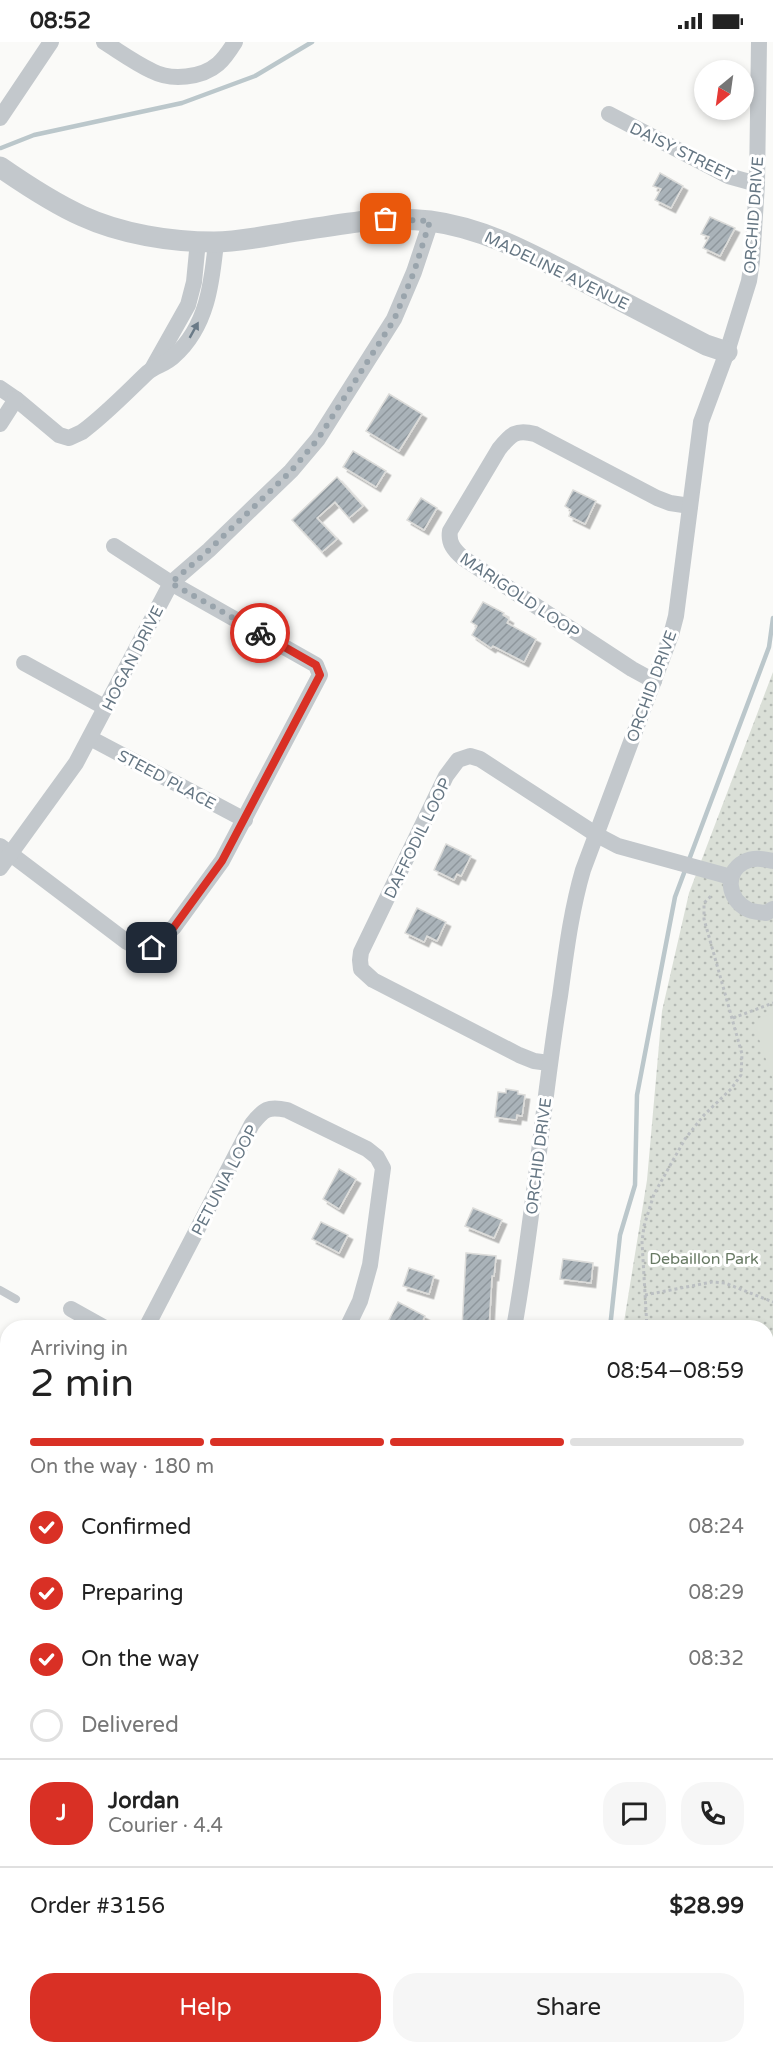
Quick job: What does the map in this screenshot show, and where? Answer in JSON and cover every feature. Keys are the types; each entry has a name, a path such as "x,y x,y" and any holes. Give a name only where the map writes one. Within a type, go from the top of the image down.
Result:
{"street":[{"path":"0,118 51,42"},
{"path":"104,42 153,72 168,77 183,77 208,70 225,58 235,42"},
{"name":"ORCHID DRIVE","path":"515,1320 549,1063 575,898 583,870 664,657 676,616 701,422 727,352 749,281 757,183 759,42"},
{"name":"DAISY STREET","path":"609,114 728,176 757,183"},
{"name":"MADELINE AVENUE","path":"0,167 58,204 93,220 159,237 207,241 386,219 450,224 499,239 706,345 727,352"},
{"name":"HOGAN DRIVE","path":"0,868 5,850 76,763 171,583 283,479 318,439 394,320 414,272 430,221"},
{"path":"0,388 58,435 69,438 87,429 152,369 164,364 178,353 189,340 198,325 208,298 207,241"},
{"path":"0,424 16,399"},
{"name":"MARIGOLD LOOP","path":"654,681 622,663 463,558 452,546 449,538 450,531 499,448 508,438 524,431 535,434 657,498 690,506"},
{"path":"5,850 127,942 138,948 152,948 174,927 222,861 320,675 316,665 171,583 114,546"},
{"path":"24,663 106,708"},
{"name":"STEED PLACE","path":"90,738 245,820"},
{"name":"DAFFODIL LOOP","path":"549,1063 534,1061 519,1055 373,980 361,969 362,952 446,776 458,760 465,756 480,759 597,835 618,846 731,877"},
{"path":"773,861 758,859 746,861 731,877 731,890 736,901 748,910 766,913 773,909"},
{"name":"PETUNIA LOOP","path":"150,1320 252,1124 267,1109 273,1107 286,1110 367,1149 381,1163 382,1176 370,1265 360,1301 351,1320"},
{"path":"71,1309 91,1320"}],"lane":[{"path":"0,1290 16,1299"}],"path":[{"path":"647,1320 642,1242 644,1226 654,1194 685,1139 741,1075 742,1054 704,919 704,903 711,896"},
{"path":"732,1018 773,1003"},
{"path":"645,1295 712,1282 725,1283 773,1302"}],"green space":[{"name":"Debaillon Park","path":"773,672 773,1320 624,1320 647,1180 662,1011 689,893"},
{"path":"773,1013 773,1080 755,1027 759,1018"}],"building":[{"path":"660,173 683,186 671,208 655,200 661,189 653,186"},
{"path":"710,217 735,228 720,256 703,248 709,237 701,234"},
{"path":"389,394 422,414 399,451 366,431"},
{"path":"353,451 386,471 376,487 343,467"},
{"path":"337,477 363,506 349,518 335,502 317,518 337,539 322,552 292,520"},
{"path":"573,490 596,501 585,524 569,516 571,510 565,506"},
{"path":"421,498 437,508 424,530 407,520"},
{"path":"483,602 504,613 503,615 509,619 507,623 536,639 524,662 493,646 491,648 472,635 477,626 471,622"},
{"path":"446,844 471,856 461,876 457,874 454,880 434,870"},
{"path":"417,908 446,922 437,941 427,936 424,942 405,933"},
{"path":"506,1089 525,1095 522,1116 517,1115 516,1120 495,1117 498,1092 506,1093"},
{"path":"339,1169 356,1179 339,1209 323,1199"},
{"path":"473,1208 502,1220 494,1238 465,1226"},
{"path":"321,1222 348,1235 339,1253 312,1239"},
{"path":"466,1253 496,1256 494,1276 492,1276 489,1320 462,1320"},
{"path":"563,1259 593,1263 591,1283 560,1279"},
{"path":"409,1268 434,1276 429,1294 403,1286"},
{"path":"398,1302 425,1316 423,1320 389,1320"}],"waterway":[{"path":"1,148 34,135 182,103 255,76 312,42"},
{"path":"611,1320 620,1235 635,1185 637,1095 675,897 769,647 773,618"}],"way so far":[{"path":"260,633 171,583 209,550 291,471 318,439 394,320 414,272 430,221 386,219"}],"route":[{"path":"152,948 174,927 222,861 320,675 316,665 260,633"}]}
